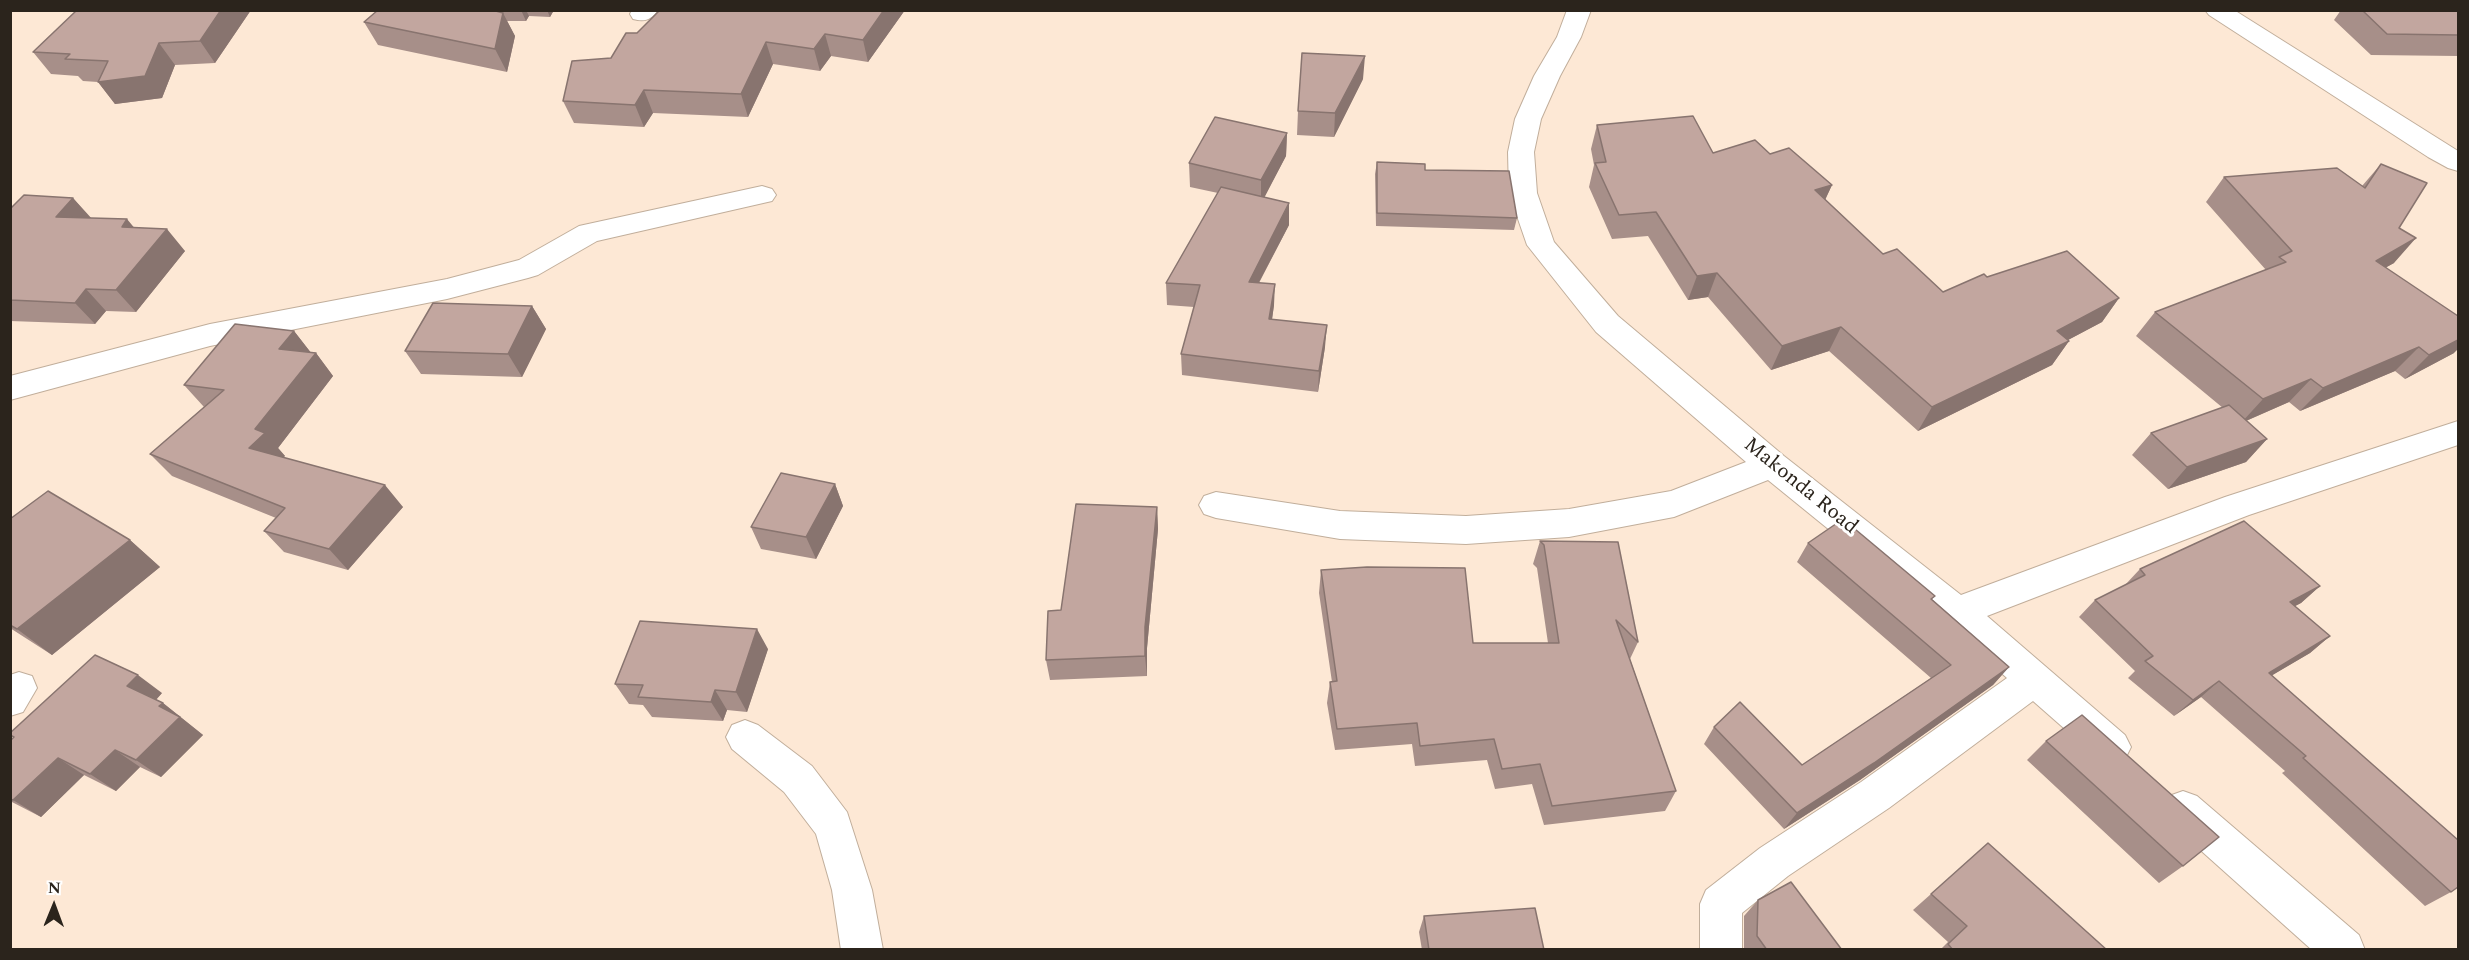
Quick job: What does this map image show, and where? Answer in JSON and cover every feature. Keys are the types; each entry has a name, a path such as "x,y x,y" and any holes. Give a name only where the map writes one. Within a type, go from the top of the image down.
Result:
{"street":[{"name":"Makonda Road","path":"1580,10 1569,38 1546,76 1528,119 1521,152 1522,193 1541,245 1607,324 1772,465 1957,612 2132,764"},
{"path":"2217,10 2451,151"},
{"path":"10,388 210,334 447,290 528,268 589,233 762,195"},
{"path":"10,399 42,379"},
{"path":"1957,612 2237,506 2458,433"},
{"path":"1216,505 1340,525 1466,530 1569,523 1674,504 1772,465"},
{"path":"1721,950 1721,904 1774,862 1875,795 2035,679"},
{"path":"745,737 798,779 833,825 852,890 862,950"},
{"path":"2159,787 2344,950"}],"building":[{"path":"77,10 221,10 200,41 159,43 145,76 98,82 108,61 65,59 70,54 33,52"},
{"path":"378,10 492,10 503,13 495,49 364,22"},
{"path":"660,10 884,10 863,40 825,34 814,49 766,42 741,94 644,90 635,105 563,101 572,61 611,58 626,33 637,33"},
{"path":"2362,10 2458,10 2458,35 2387,34"},
{"path":"1302,53 1365,56 1335,113 1298,111"},
{"path":"1693,116 1713,153 1755,140 1770,154 1789,148 1832,185 1815,190 1883,254 1897,249 1943,292 1984,274 1987,277 2067,251 2119,298 2057,331 2069,341 1932,407 1841,327 1782,346 1717,273 1697,276 1656,212 1619,215 1595,163 1606,162 1597,125"},
{"path":"1215,117 1287,133 1261,180 1189,163"},
{"path":"1377,162 1425,164 1425,170 1509,171 1517,218 1377,213"},
{"path":"2381,164 2427,183 2399,228 2416,238 2376,261 2458,316 2458,340 2429,355 2419,347 2323,388 2311,379 2263,399 2155,312 2286,262 2279,257 2292,251 2224,177 2337,168 2365,188"},
{"path":"1221,187 1289,203 1249,282 1275,284 1269,319 1327,325 1319,371 1181,354 1200,285 1166,283"},
{"path":"24,195 73,198 56,217 127,219 122,227 167,229 116,290 86,289 75,303 10,300 10,209"},
{"path":"433,303 532,306 508,354 405,351"},
{"path":"235,324 294,331 279,349 316,353 255,429 265,433 249,448 385,485 329,549 264,531 285,508 150,454 224,390 184,385"},
{"path":"2229,405 2267,439 2187,467 2151,433"},
{"path":"781,473 835,484 806,537 751,527"},
{"path":"48,491 130,540 17,629 10,625 10,519"},
{"path":"1076,504 1157,507 1145,627 1145,656 1046,660 1048,611 1061,610"},
{"path":"1843,519 1935,596 1931,599 2009,667 1874,763 1797,813 1714,727 1740,702 1802,765 1951,665 1808,543"},
{"path":"2244,521 2320,586 2290,602 2330,636 2269,673 2458,840 2458,887 2451,892 2303,758 2306,756 2219,681 2193,700 2145,661 2153,656 2095,600 2145,575 2140,569"},
{"path":"1540,541 1618,542 1638,642 1616,620 1676,791 1552,806 1540,764 1502,769 1494,739 1420,746 1417,723 1337,729 1330,682 1337,681 1321,570 1367,567 1465,568 1473,643 1559,643 1544,545"},
{"path":"640,621 757,629 736,692 715,690 711,702 638,697 643,685 615,684"},
{"path":"95,655 138,675 127,686 163,703 159,706 180,717 136,760 115,750 90,774 58,758 13,800 10,799 10,741 14,737 10,733"},
{"path":"2082,715 2219,837 2183,866 2046,741"},
{"path":"1988,843 2107,950 1953,950 1948,944 1967,926 1931,894"},
{"path":"1791,882 1842,950 1767,950 1757,936 1758,900"},
{"path":"1535,908 1544,950 1429,950 1424,916"}]}
